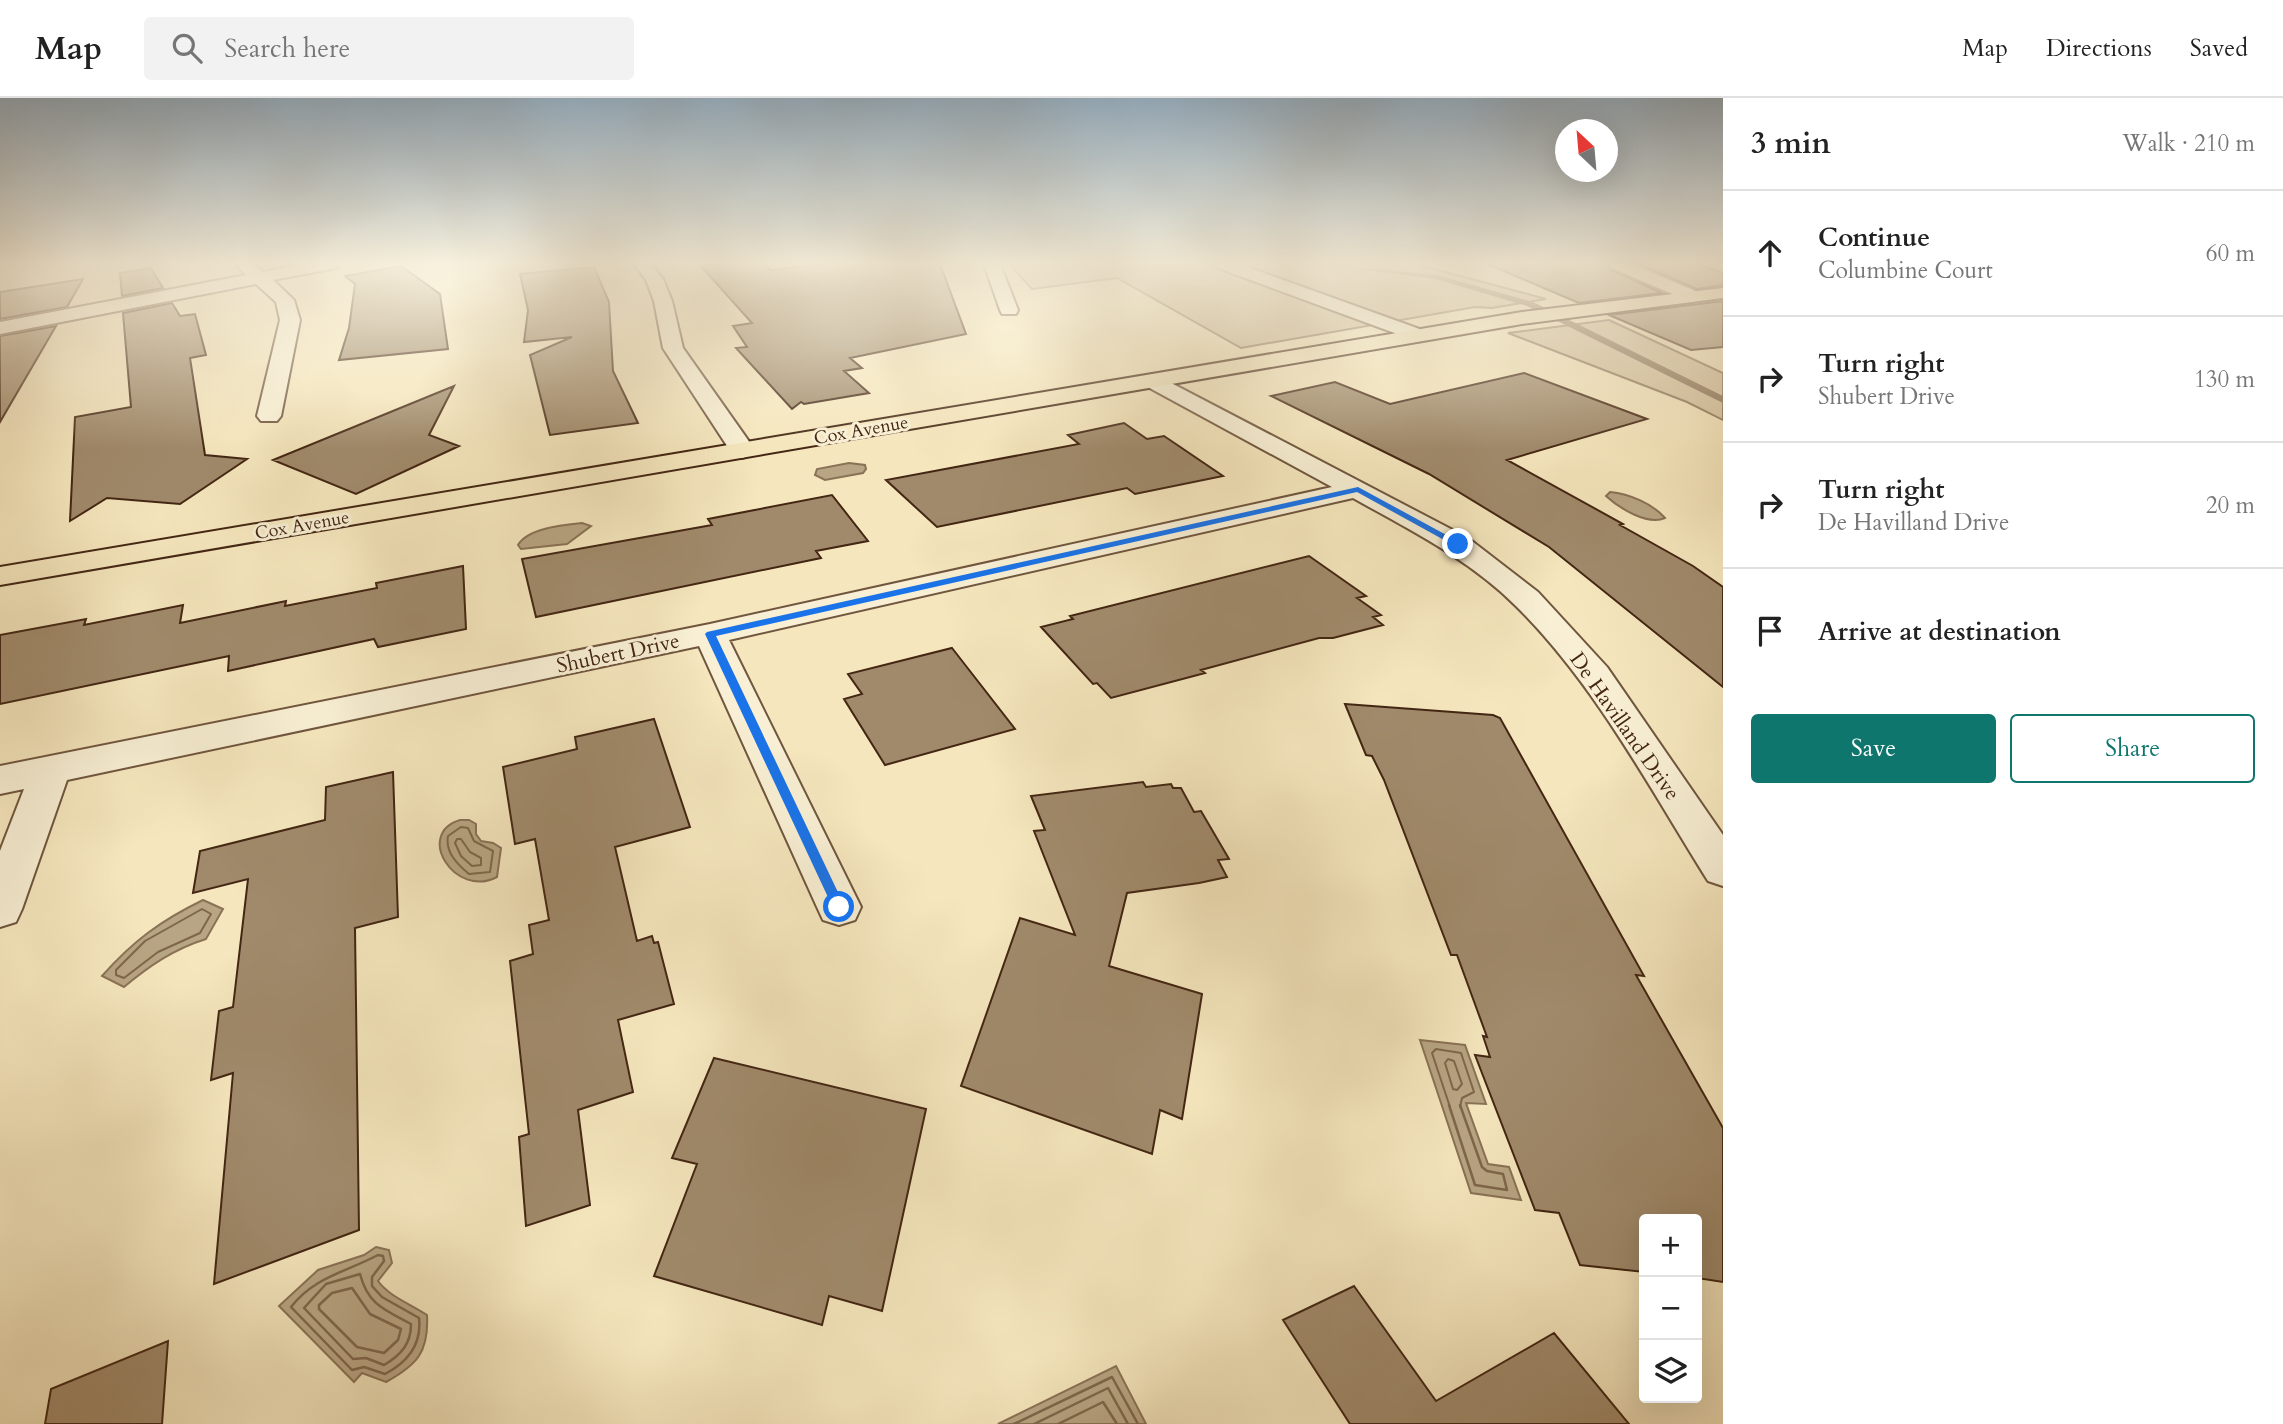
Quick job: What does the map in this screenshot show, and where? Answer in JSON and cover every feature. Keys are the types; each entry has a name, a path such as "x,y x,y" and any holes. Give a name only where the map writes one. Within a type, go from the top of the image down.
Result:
{"main road":[{"name":"Cox Avenue","path":"0,576 1474,326"}],"street":[{"path":"269,416 289,326"},
{"path":"668,326 673,348 742,450"},
{"path":"1393,326 1418,335"},
{"name":"De Havilland Drive","path":"1154,380 1458,544 1527,599 1595,675 1723,869"},
{"name":"Shubert Drive","path":"0,780 710,634 1358,489"},
{"path":"710,634 839,907"},
{"path":"0,909 51,770"}],"shaded area":[{"path":"1202,326 1367,326 1241,348"},
{"path":"1563,326 1622,326 1723,373 1723,420 1687,402 1508,333"}],"water":[{"path":"849,463 865,465 866,469 863,473 825,480 815,475 817,469"},
{"path":"1610,492 1640,500 1665,518 1642,518 1618,506 1606,496"},
{"path":"582,523 591,526 567,544 521,549 518,545 538,531"},
{"path":"460,820 469,820 476,824 476,834 481,841 501,848 497,877 481,881 467,879 455,872 446,862 440,850 440,838 447,827"},
{"path":"203,900 223,909 206,939 162,959 124,987 102,976 148,933"},
{"path":"1420,1040 1465,1045 1486,1104 1466,1103 1488,1164 1509,1167 1521,1200 1471,1193"},
{"path":"376,1247 389,1250 392,1263 378,1281 394,1296 427,1315 426,1339 419,1356 397,1376 386,1382 362,1373 354,1382 279,1306 318,1270 364,1255"},
{"path":"1116,1366 1146,1424 998,1424"}],"building":[{"path":"56,326 0,422 0,336"},
{"path":"124,326 198,326 206,355 190,358 205,455 247,459 180,504 107,498 70,521 75,417 131,407"},
{"path":"349,326 445,326 448,349 339,360"},
{"path":"526,326 610,326 613,371 638,423 550,435 530,355 572,337 524,342"},
{"path":"733,326 963,326 966,334 850,358 862,368 844,371 869,393 804,404 801,402 792,409 736,348 747,347"},
{"path":"1634,326 1723,326 1723,347 1691,350"},
{"path":"1524,373 1647,419 1507,460 1623,524 1620,525 1693,566 1723,587 1723,687 1549,547 1429,474 1271,396 1335,382 1390,404"},
{"path":"454,386 429,435 459,446 356,494 273,460"},
{"path":"1124,423 1147,439 1164,436 1223,476 1135,494 1127,488 937,527 886,480 1079,444 1068,435"},
{"path":"832,495 868,541 816,551 821,558 536,617 522,559 712,525 708,519"},
{"path":"1309,556 1366,596 1357,598 1381,615 1373,617 1383,625 1333,638 1319,638 1111,698 1097,683 1093,684 1041,627 1073,619 1070,616"},
{"path":"463,566 466,629 378,647 374,639 228,671 229,656 0,704 0,635 86,619 84,625 183,605 180,623 286,601 285,606 377,588 376,583"},
{"path":"952,648 1015,729 885,765 844,699 862,694 848,674"},
{"path":"1345,704 1493,715 1500,718 1644,976 1636,975 1723,1128 1723,1282 1702,1279 1702,1214 1639,1214 1639,1271 1580,1265 1559,1213 1535,1210 1475,1055 1490,1057 1483,1036 1487,1037 1457,955 1451,955 1384,780 1372,756 1366,755"},
{"path":"654,719 690,827 615,847 637,941 652,936 654,943 658,942 674,1004 618,1020 633,1092 578,1110 590,1205 526,1226 519,1137 529,1134 510,961 533,954 529,925 549,920 535,839 515,844 503,767 577,749 575,737"},
{"path":"393,772 398,917 355,928 359,1230 214,1284 233,1073 211,1080 219,1011 233,1007 248,879 193,893 200,851 325,820 326,787"},
{"path":"1143,782 1146,787 1171,784 1173,788 1181,788 1194,812 1201,811 1229,859 1218,860 1227,877 1127,893 1109,966 1202,994 1182,1119 1160,1110 1152,1154 961,1086 1020,918 1075,935 1034,831 1045,830 1031,796"},
{"path":"714,1058 926,1109 882,1311 829,1296 822,1325 654,1276 697,1164 672,1158"},
{"path":"1354,1286 1436,1401 1554,1333 1629,1424 1350,1424 1283,1320"},
{"path":"168,1341 162,1424 45,1424 51,1389"}],"waterway":[{"path":"1574,326 1723,400"}],"route":[{"path":"839,907 710,634 1358,489 1458,544"}]}
